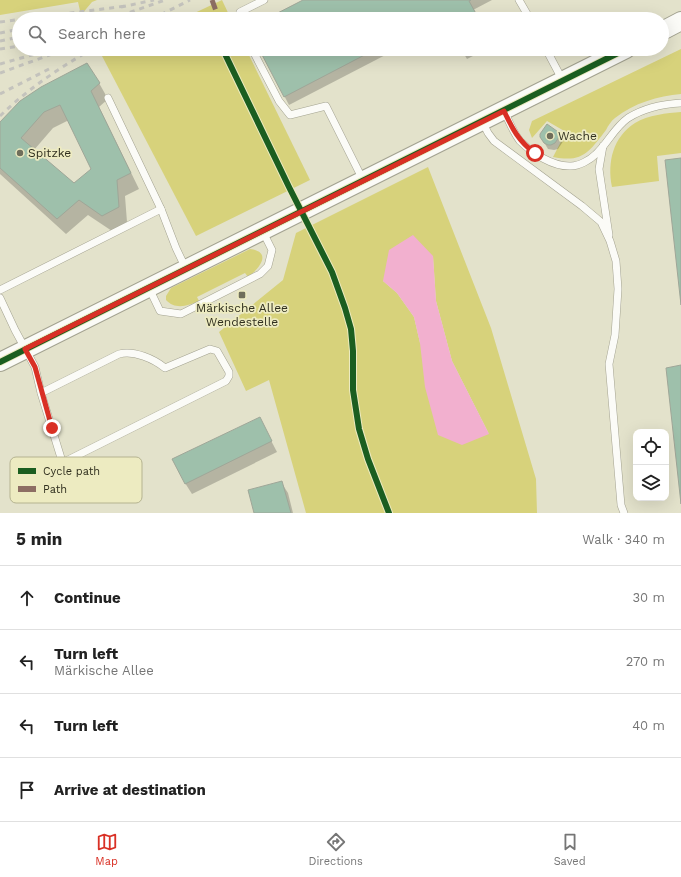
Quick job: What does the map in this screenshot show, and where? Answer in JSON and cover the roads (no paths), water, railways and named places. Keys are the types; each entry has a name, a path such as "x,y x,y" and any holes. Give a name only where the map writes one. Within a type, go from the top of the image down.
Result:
{"street":[{"path":"669,27 681,21"},
{"path":"0,362 612,56"}],"lane":[{"path":"240,12 264,0"},
{"path":"519,0 526,12"},
{"path":"256,56 279,101 290,115 326,106 363,180"},
{"path":"550,56 563,81"},
{"path":"108,98 162,209 176,248 186,269"},
{"path":"504,111 512,128 520,140 535,153 555,164 572,166 586,161 596,155 619,125 643,109 681,103"},
{"path":"482,121 494,141 601,222 610,241"},
{"path":"603,146 599,170 610,241 616,261 618,289 615,335 609,364 621,505 624,513"},
{"path":"0,290 162,209"},
{"path":"148,288 160,311 181,314 238,286 260,274 268,266 272,250 262,231"},
{"path":"0,298 14,330 35,367 41,394 61,457"},
{"path":"41,394 124,353 150,358 157,361 165,368 210,349 217,351 228,372 229,376 226,381 74,457"}],"railway":[{"path":"121,7 154,0"},
{"path":"131,12 165,0"},
{"path":"166,12 190,0"},
{"path":"79,12 126,6"},
{"path":"0,22 12,20"},
{"path":"0,33 12,30"},
{"path":"0,41 12,38"},
{"path":"0,49 12,47"},
{"path":"0,64 28,56"},
{"path":"0,73 47,56"},
{"path":"0,116 44,80 80,56"},
{"path":"0,94 49,69"}],"place":[{"name":"Wache","path":"550,136"},
{"name":"Spitzke","path":"20,153"},
{"name":"Märkische Allee Wendestelle","path":"242,295"}]}
